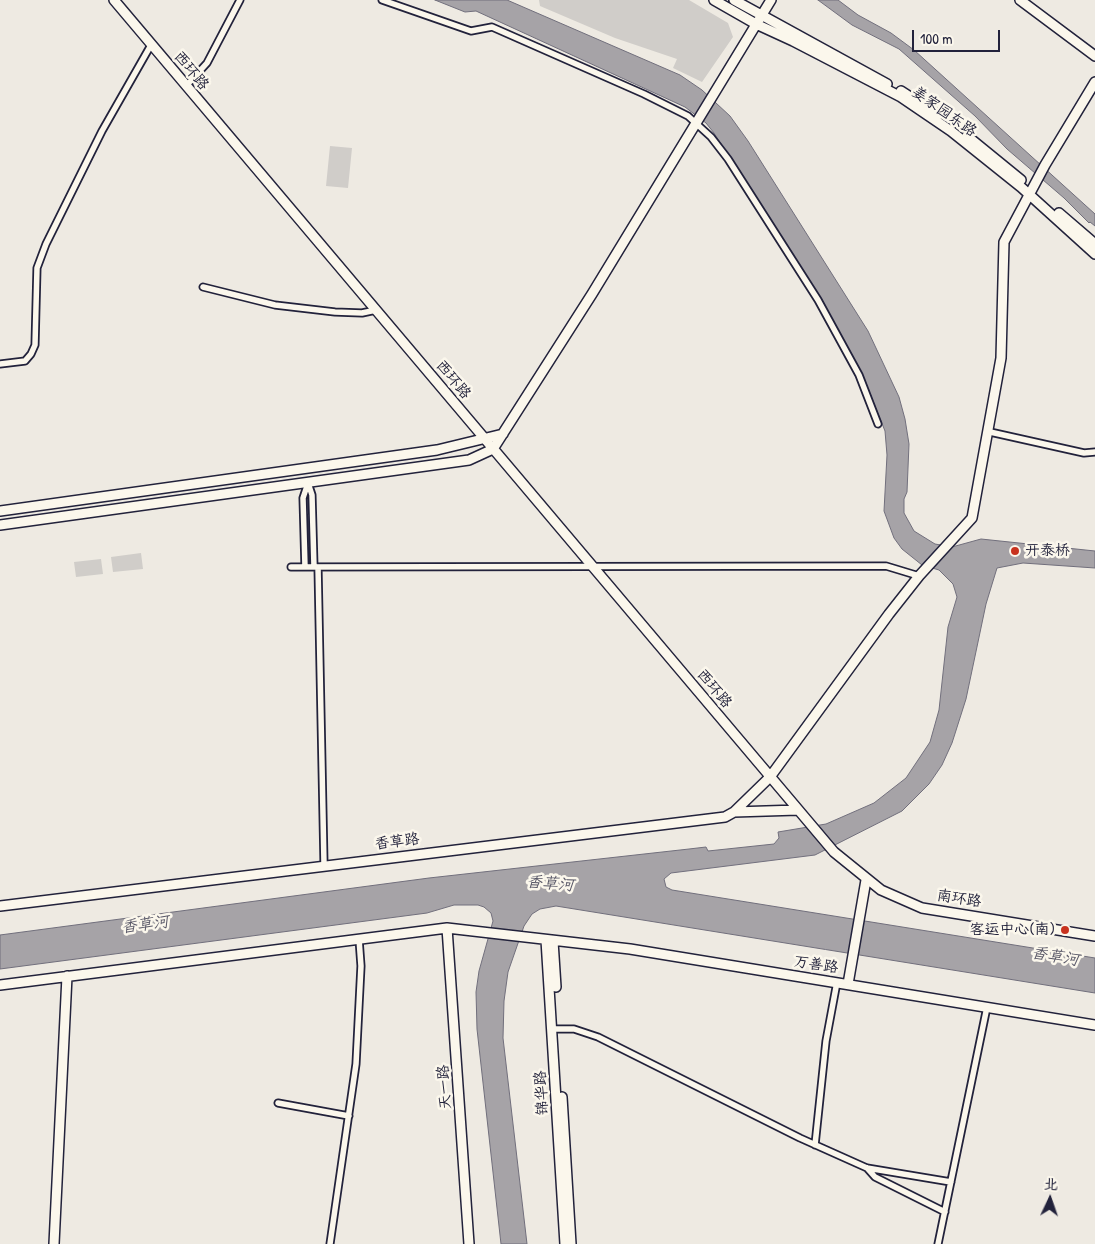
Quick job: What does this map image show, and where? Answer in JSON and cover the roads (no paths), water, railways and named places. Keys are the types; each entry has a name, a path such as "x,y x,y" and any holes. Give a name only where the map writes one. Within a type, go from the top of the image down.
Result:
{"street":[{"name":"西环路","path":"114,0 770,777"},
{"path":"186,86 207,63 240,0"},
{"path":"382,0 471,30 492,27 644,94 698,121 728,159 818,300 859,375 878,424"},
{"name":"姜家园东路","path":"714,0 756,24 901,97 1033,188 1095,254"},
{"name":"姜家园东路","path":"734,0 918,101 998,159 1095,244"},
{"path":"0,525 468,460 493,449 698,121 771,0"},
{"path":"1020,0 1095,56"},
{"path":"0,364 24,361 32,354 35,344 37,268 46,244 102,131 152,45"},
{"path":"734,812 770,777 889,614 919,576 972,518 990,432 1001,358 1004,320 1004,242 1045,165 1095,82"},
{"path":"203,286 275,304 335,312 362,313 376,310"},
{"path":"990,432 1084,453 1095,452"},
{"path":"0,511 437,450 485,440 503,434"},
{"path":"307,468 308,483 312,495 316,567 324,864"},
{"path":"304,567 304,498 308,483"},
{"path":"291,567 593,568 886,566 919,576"},
{"path":"770,777 798,810"},
{"name":"香草路","path":"0,906 324,864 725,816 734,812 798,810"},
{"name":"南环路","path":"798,810 834,852 866,880 881,890 922,908 1095,936"},
{"path":"848,984 866,880"},
{"name":"万善路","path":"0,985 447,928 630,949 1095,1026"},
{"name":"天一路","path":"447,928 469,1244"},
{"path":"330,1244 356,1064 361,975 359,939"},
{"name":"锦华路","path":"550,940 565,1244"},
{"path":"54,1244 68,976"},
{"path":"815,1145 826,1041 837,982"},
{"path":"938,1244 987,1007"},
{"path":"555,1029 574,1029 598,1037 815,1145 867,1168 951,1182"},
{"name":"锦华路","path":"555,1029 571,1244"},
{"path":"278,1103 349,1116"},
{"path":"867,1168 876,1177 945,1212"}],"water":[{"name":"香草河","path":"435,0 507,0 680,75 702,90 730,116 748,141 868,331 899,397 905,419 909,444 904,513 914,531 935,544 952,547 981,539 1095,551 1095,568 1023,563 997,568 986,604 966,699 952,743 942,765 929,784 902,811 815,855 671,873 664,879 666,887 672,890 1095,958 1095,993 556,906 540,909 532,914 524,926 508,972 504,1001 503,1038 527,1244 501,1244 477,1029 476,992 479,971 493,921 491,913 484,907 478,905 454,905 427,913 0,969 0,935 429,878 706,847 708,851 774,844 779,838 778,832 826,824 874,803 906,778 930,742 939,710 948,627 957,597 953,584 939,570 922,565 902,549 894,538 884,511 887,455 885,431 862,374 825,307 714,133 706,123 685,107 476,11 465,12"},
{"path":"818,0 838,0 858,15 891,33 914,50 1095,214 1095,226 1089,223 1064,198 1007,149 975,116 899,49 852,25"}],"place":[{"name":"开泰桥","path":"1015,551"},
{"name":"客运中心(南)","path":"1065,930"}]}
